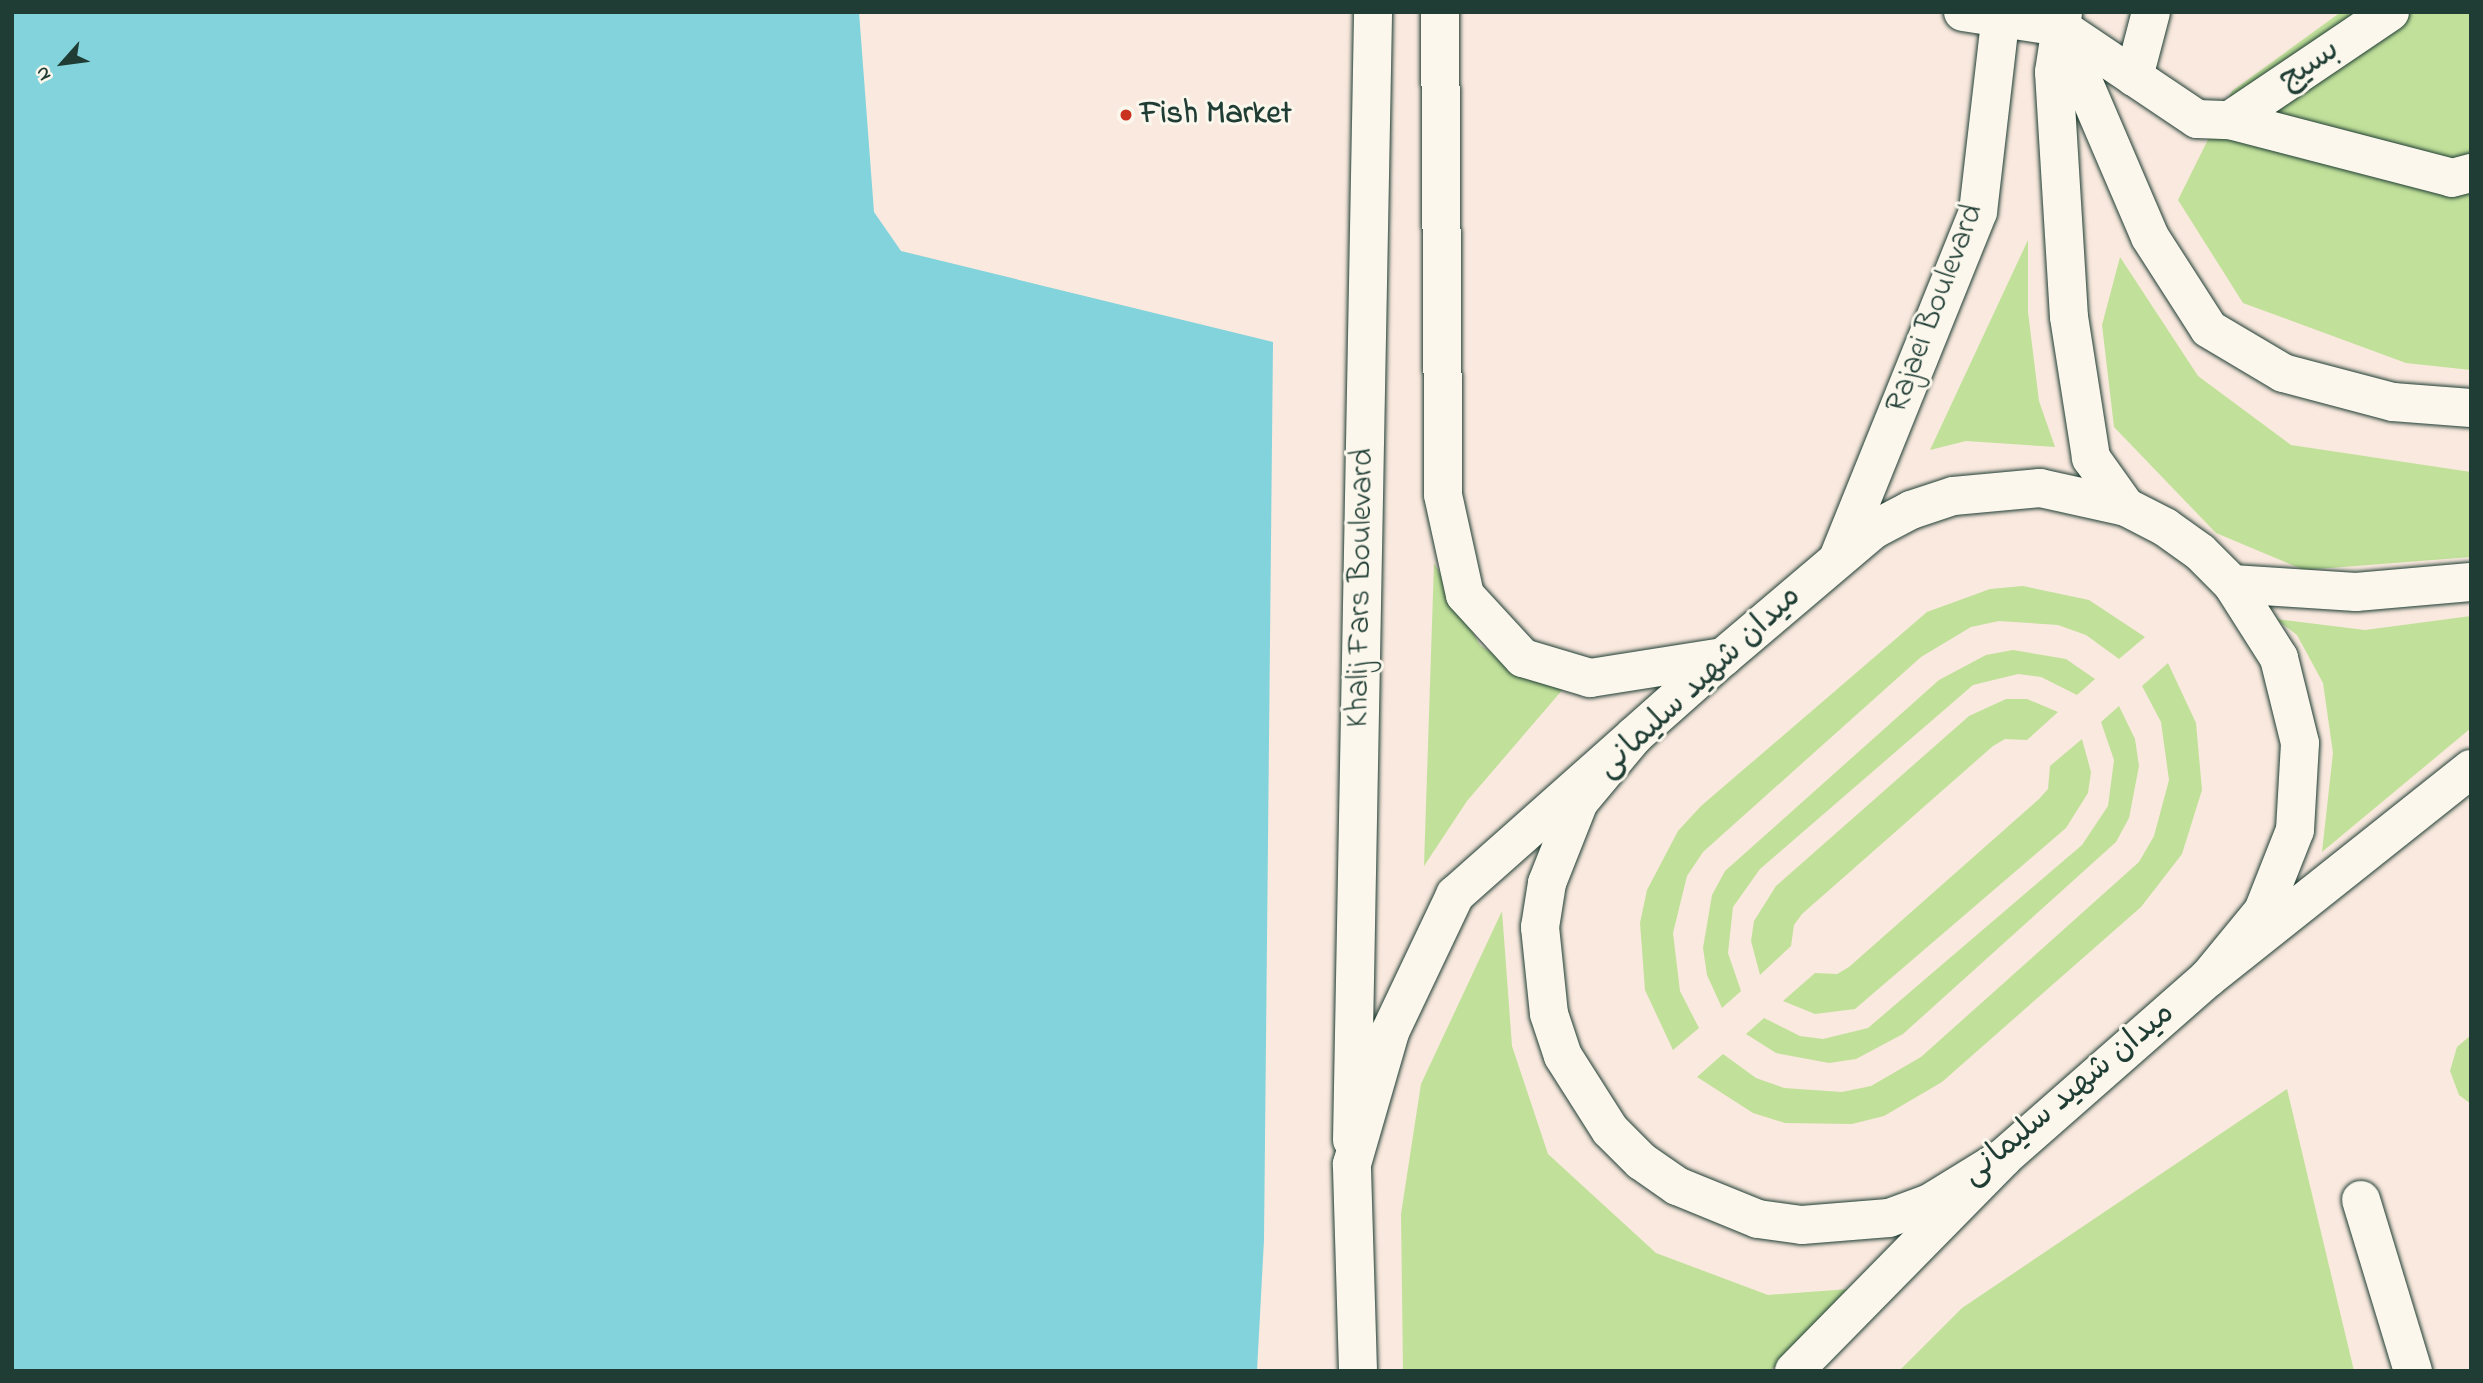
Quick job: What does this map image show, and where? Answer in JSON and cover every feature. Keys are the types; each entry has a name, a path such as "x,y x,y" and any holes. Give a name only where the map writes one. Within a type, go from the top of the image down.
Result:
{"main road":[{"name":"Khalij Fars Boulevard","path":"1358,1371 1352,1164 1373,12"},
{"path":"1440,12 1443,495 1465,595 1523,658 1590,678 1723,657"},
{"path":"2134,77 2151,12"},
{"name":"بسیج","path":"2230,120 2390,12"},
{"path":"1988,14 2062,20 2134,77 2197,119 2230,120 2452,178 2471,173"},
{"name":"Rajaei Boulevard","path":"1839,556 1978,212 1988,14"},
{"path":"2062,20 2150,237 2209,329 2283,373 2393,402 2471,408"},
{"path":"2062,20 2054,72 2069,317 2091,458 2126,508"},
{"name":"میدان شهید سلیمانی","path":"2040,488 2126,508 2200,552 2232,584 2278,657 2300,743 2301,787 2295,830 2263,911 2208,978 2003,1158 1930,1203 1889,1217 1802,1225 1727,1209 1677,1186 1641,1161 1610,1130 1584,1095 1559,1045 1541,971 1540,927 1547,883 1579,802 1634,736 1839,556 1911,510 1953,496 2040,488"},
{"path":"2232,584 2356,592 2471,582"},
{"path":"1352,1164 1390,1032 1455,895 1634,736"},
{"path":"2208,978 2471,769"},
{"path":"1794,1371 2003,1158"},
{"path":"2361,1200 2413,1371"}],"green space":[{"path":"2341,12 2471,12 2471,370 2406,363 2243,303 2178,200 2232,91"},
{"path":"2028,240 2028,312 2039,401 2055,447 1966,441 1930,450"},
{"path":"2120,257 2198,376 2291,445 2471,472 2471,557 2304,570 2216,533 2114,427 2102,325"},
{"path":"1434,563 1480,645 1514,668 1564,688 1467,801 1424,866"},
{"path":"2023,586 2089,600 2145,637 2119,659 2086,635 2058,625 1999,621 1971,627 1921,657 1703,852 1687,876 1673,933 1680,991 1699,1028 1673,1050 1645,990 1640,923 1647,890 1678,831 1701,806 1927,612 1990,589"},
{"path":"2471,616 2471,728 2322,852 2333,753 2323,683 2297,635 2276,619 2365,630"},
{"path":"2013,650 2066,659 2095,679 2077,695 2041,677 2018,674 1973,685 1760,869 1733,907 1728,953 1741,991 1722,1008 1707,975 1703,948 1712,895 1725,871 1939,680 1986,655"},
{"path":"2168,663 2196,723 2202,790 2182,854 2141,907 1942,1082 1884,1116 1852,1124 1785,1123 1753,1113 1697,1077 1723,1054 1756,1078 1784,1088 1842,1092 1871,1086 1921,1057 2139,862 2154,836 2169,780 2161,722 2142,686"},
{"path":"2006,699 2027,699 2058,712 2027,740 2005,739 1993,746 1802,914 1794,925 1791,946 1760,975 1751,941 1754,921 1776,886 1969,716"},
{"path":"2119,706 2135,739 2139,766 2129,818 2116,842 1903,1034 1856,1059 1829,1063 1776,1053 1746,1034 1764,1018 1800,1036 1823,1039 1868,1028 2082,845 2108,806 2114,760 2101,722"},
{"path":"2082,739 2091,772 2088,793 2066,828 1855,1009 1815,1014 1783,1001 1815,973 1837,974 1849,967 2039,799 2048,789 2050,766"},
{"path":"1502,911 1512,1046 1548,1154 1656,1253 1768,1295 1863,1288 1770,1371 1403,1371 1401,1214 1421,1084"},
{"path":"2471,1035 2471,1104 2459,1095 2450,1071 2457,1047"},
{"path":"2287,1089 2354,1371 1899,1371 1962,1308"}],"water":[{"path":"12,12 859,12 874,212 901,251 1273,342 1264,1240 1257,1371 12,1371"}],"place":[{"name":"Fish Market","path":"1126,115"}]}
